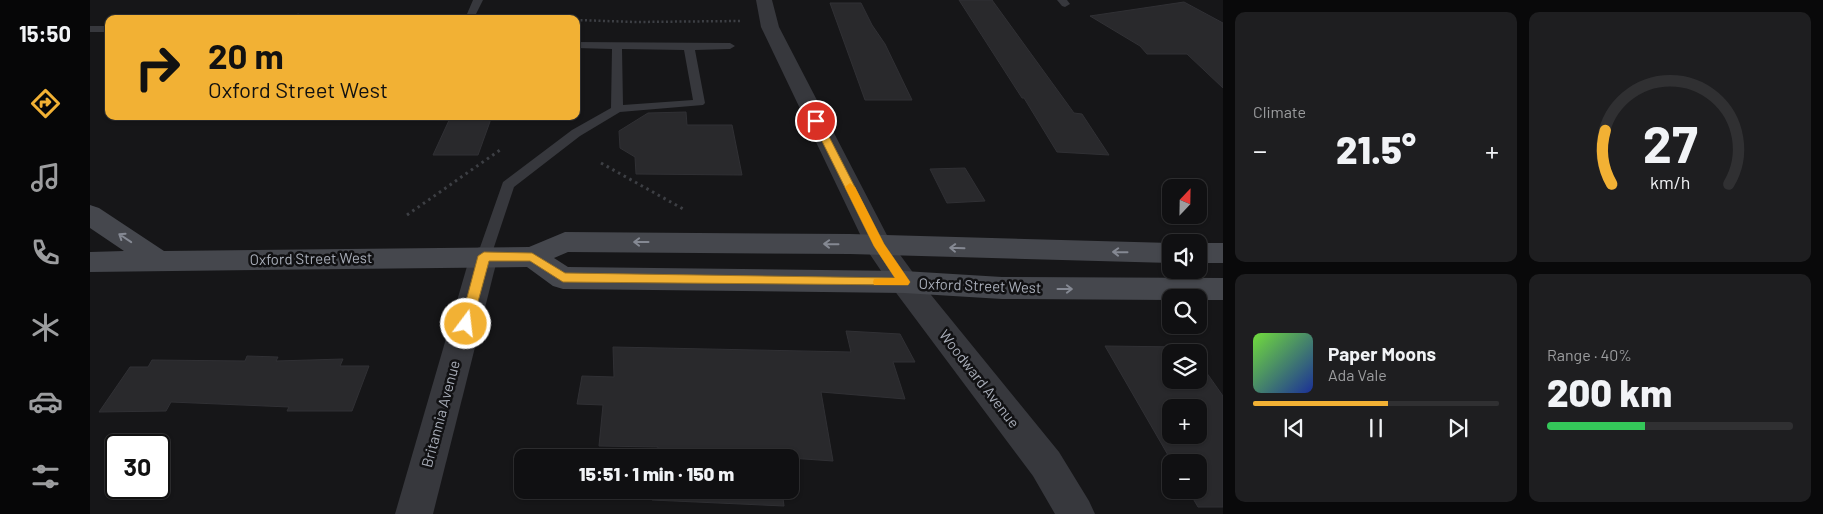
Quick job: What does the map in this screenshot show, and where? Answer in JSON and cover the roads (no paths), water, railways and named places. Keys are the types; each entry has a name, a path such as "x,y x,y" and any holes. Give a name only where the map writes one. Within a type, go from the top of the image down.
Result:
{"main road":[{"path":"90,214 102,224 159,261"},
{"name":"Oxford Street West","path":"90,262 484,256 532,257 565,242 880,246 1162,253"},
{"path":"1207,253 1223,253"},
{"name":"Oxford Street West","path":"532,257 563,278 904,282 1002,288 1223,290"}],"street":[{"name":"Woodward Avenue","path":"764,0 770,27 880,246 904,282 1046,464 1076,514"},
{"name":"Britannia Avenue","path":"414,514 484,256"}],"lane":[{"path":"471,15 478,0"},
{"path":"90,29 105,29"},
{"path":"580,45 730,46"},
{"path":"617,46 617,109"},
{"path":"484,256 508,185 576,133 617,109 699,103 689,47"}]}
